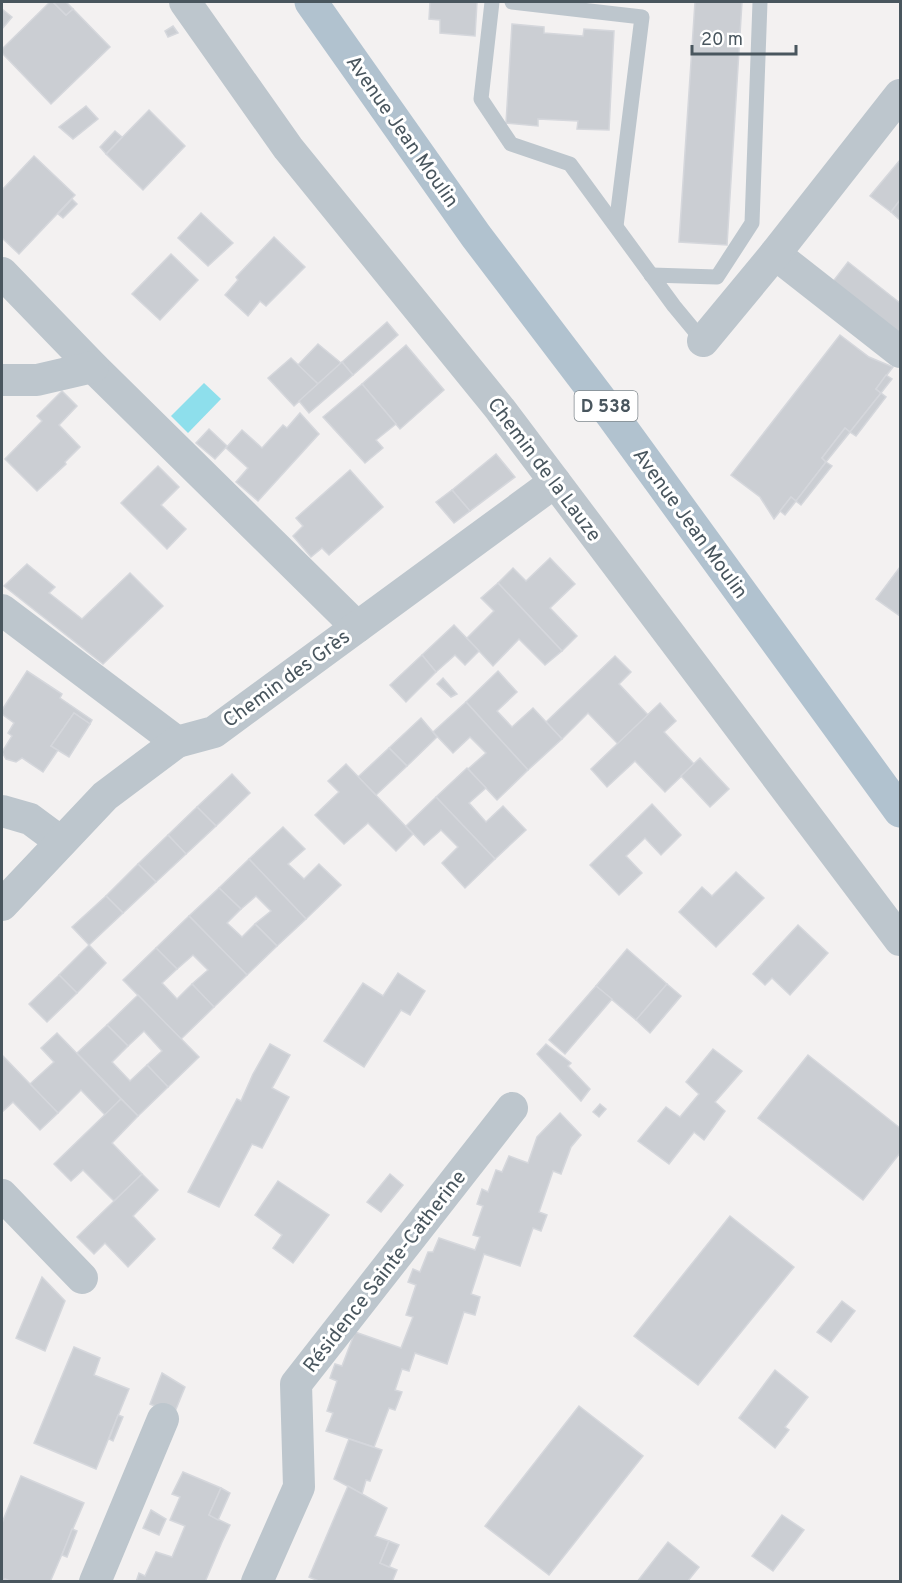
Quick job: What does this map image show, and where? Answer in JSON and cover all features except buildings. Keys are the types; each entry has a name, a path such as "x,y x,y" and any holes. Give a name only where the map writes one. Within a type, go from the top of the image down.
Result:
{"main road":[{"name":"Avenue Jean Moulin","path":"311,2 476,236 612,415 900,811"}],"street":[{"name":"Chemin de la Lauze","path":"185,2 288,148 500,409 900,940"},
{"path":"703,341 775,254 900,94"},
{"path":"775,254 900,352"},
{"path":"2,273 93,367 357,627"},
{"path":"2,380 37,380 93,367"},
{"name":"Chemin des Grès","path":"2,905 105,796 177,742 214,732 555,482"},
{"path":"2,610 177,742"},
{"path":"2,811 30,819 61,842"},
{"name":"Résidence Sainte-Catherine","path":"257,1581 298,1488 296,1384 512,1108"},
{"path":"2,1195 82,1278"},
{"path":"95,1581 163,1419"}],"lane":[{"path":"492,2 481,99 511,144 570,164 703,341"},
{"path":"512,2 642,17 616,226"},
{"path":"651,274 717,277 752,223 760,2"}],"water":[{"path":"204,383 221,399 188,433 171,416"}]}
